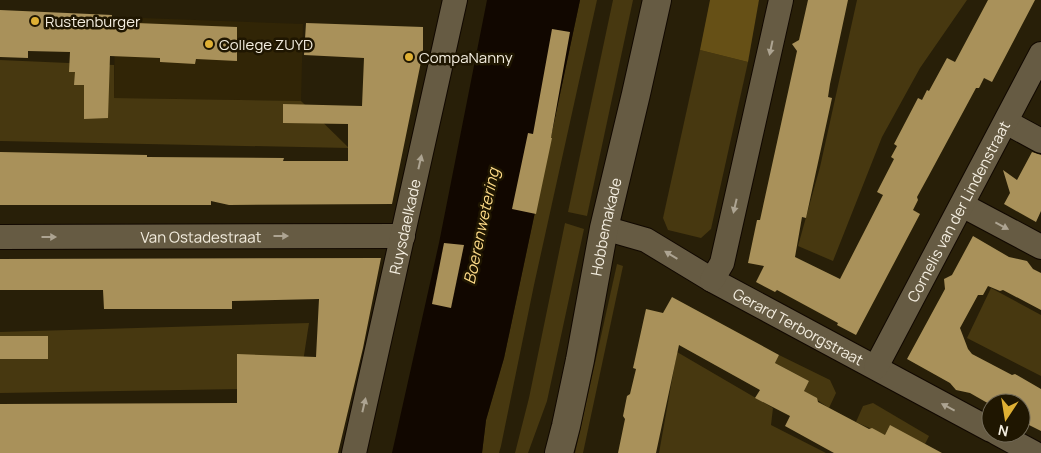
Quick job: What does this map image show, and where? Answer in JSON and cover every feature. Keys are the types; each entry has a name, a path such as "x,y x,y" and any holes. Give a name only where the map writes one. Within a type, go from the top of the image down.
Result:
{"main road":[{"name":"Hobbemakade","path":"559,453 580,360 604,228 656,0"}],"street":[{"name":"Ruysdaelkade","path":"354,453 455,0"},
{"path":"712,280 722,263 781,0"},
{"name":"Cornelis van der Lindenstraat","path":"876,368 1041,54"},
{"path":"1006,122 1041,141"},
{"path":"962,205 1041,248"},
{"name":"Gerard Terborgstraat","path":"604,228 646,240 712,280 981,425"},
{"name":"Van Ostadestraat","path":"0,237 403,236"},
{"path":"1016,443 1034,453"}],"shaded area":[{"path":"580,0 597,0 534,285 501,446 499,453 482,453 486,420 504,358"},
{"path":"613,0 633,0 587,216 568,212"},
{"path":"710,0 759,0 748,62 700,50"},
{"path":"857,0 967,0 920,68 882,137 833,261 798,246 820,167"},
{"name":"College ZUYD","path":"115,17 303,24 301,101 114,98"},
{"path":"700,50 748,62 711,229 701,238 668,230 663,218"},
{"path":"0,60 114,65 114,98 301,101 349,148 0,141"},
{"path":"565,223 584,229 547,401 528,453 515,453 529,398"},
{"path":"617,264 623,266 583,453 575,453"},
{"path":"991,288 1041,315 1041,376 967,338"},
{"path":"309,323 299,388 0,393 0,332"},
{"path":"677,352 773,408 771,425 826,453 659,453"},
{"path":"779,355 830,380 836,393 829,408 804,391 809,381 775,363"},
{"path":"873,403 929,436 925,444 885,435 856,422 863,406"}],"water":[{"name":"Boerenwetering","path":"487,0 580,0 504,358 486,420 482,453 392,453 439,243"}],"building":[{"path":"808,0 848,0 830,84 828,97 832,98 806,218 802,217 795,257 840,279 883,195 877,192 894,159 891,157 897,146 894,144 918,98 922,100 927,90 929,91 947,58 955,62 988,0 1035,0 992,82 984,78 979,88 976,88 917,197 918,200 913,210 920,214 856,335 837,325 838,323 777,290 775,292 756,282 764,266 748,263 757,220 760,220 797,51 792,44 799,40"},
{"path":"0,10 112,15 111,22 237,27 237,61 196,59 195,64 160,62 160,58 110,56 108,118 84,119 84,85 74,85 75,72 69,72 70,52 28,51 28,58 0,57"},
{"path":"306,23 423,27 423,52 392,204 229,205 211,201 211,205 0,205 0,152 147,155 147,157 284,158 283,161 348,161 348,124 283,123 283,104 362,106 364,58 304,55"},
{"path":"552,29 570,32 552,138 536,214 512,209 528,133 533,134"},
{"path":"1032,152 1041,155 1041,211 1036,222 1004,204 1010,193 1003,170 1017,180"},
{"path":"973,236 1009,257 1027,261 1033,269 1041,273 1041,310 1003,290 1000,291 988,286 983,295 978,295 960,328 968,349 972,354 1012,375 1015,374 1041,389 1041,431 1031,426 1031,393 981,393 981,399 970,393 956,390 950,383 907,359 945,289 944,279 952,275"},
{"path":"444,243 464,245 451,308 432,304"},
{"path":"381,258 363,348 338,453 0,453 0,404 237,403 237,354 316,357 319,299 232,301 232,309 104,309 103,290 0,290 0,259"},
{"path":"672,297 779,355 775,363 809,381 804,391 817,398 818,402 869,429 872,428 885,435 890,425 942,453 834,453 785,426 790,416 755,398 760,390 679,345 656,453 618,453 625,419 623,416 636,369 633,368 646,309 663,313"},
{"path":"0,336 48,336 48,359 0,359"}],"place":[{"name":"Rustenburger","path":"35,21"},
{"name":"College ZUYD","path":"209,44"},
{"name":"CompaNanny","path":"409,57"}]}
